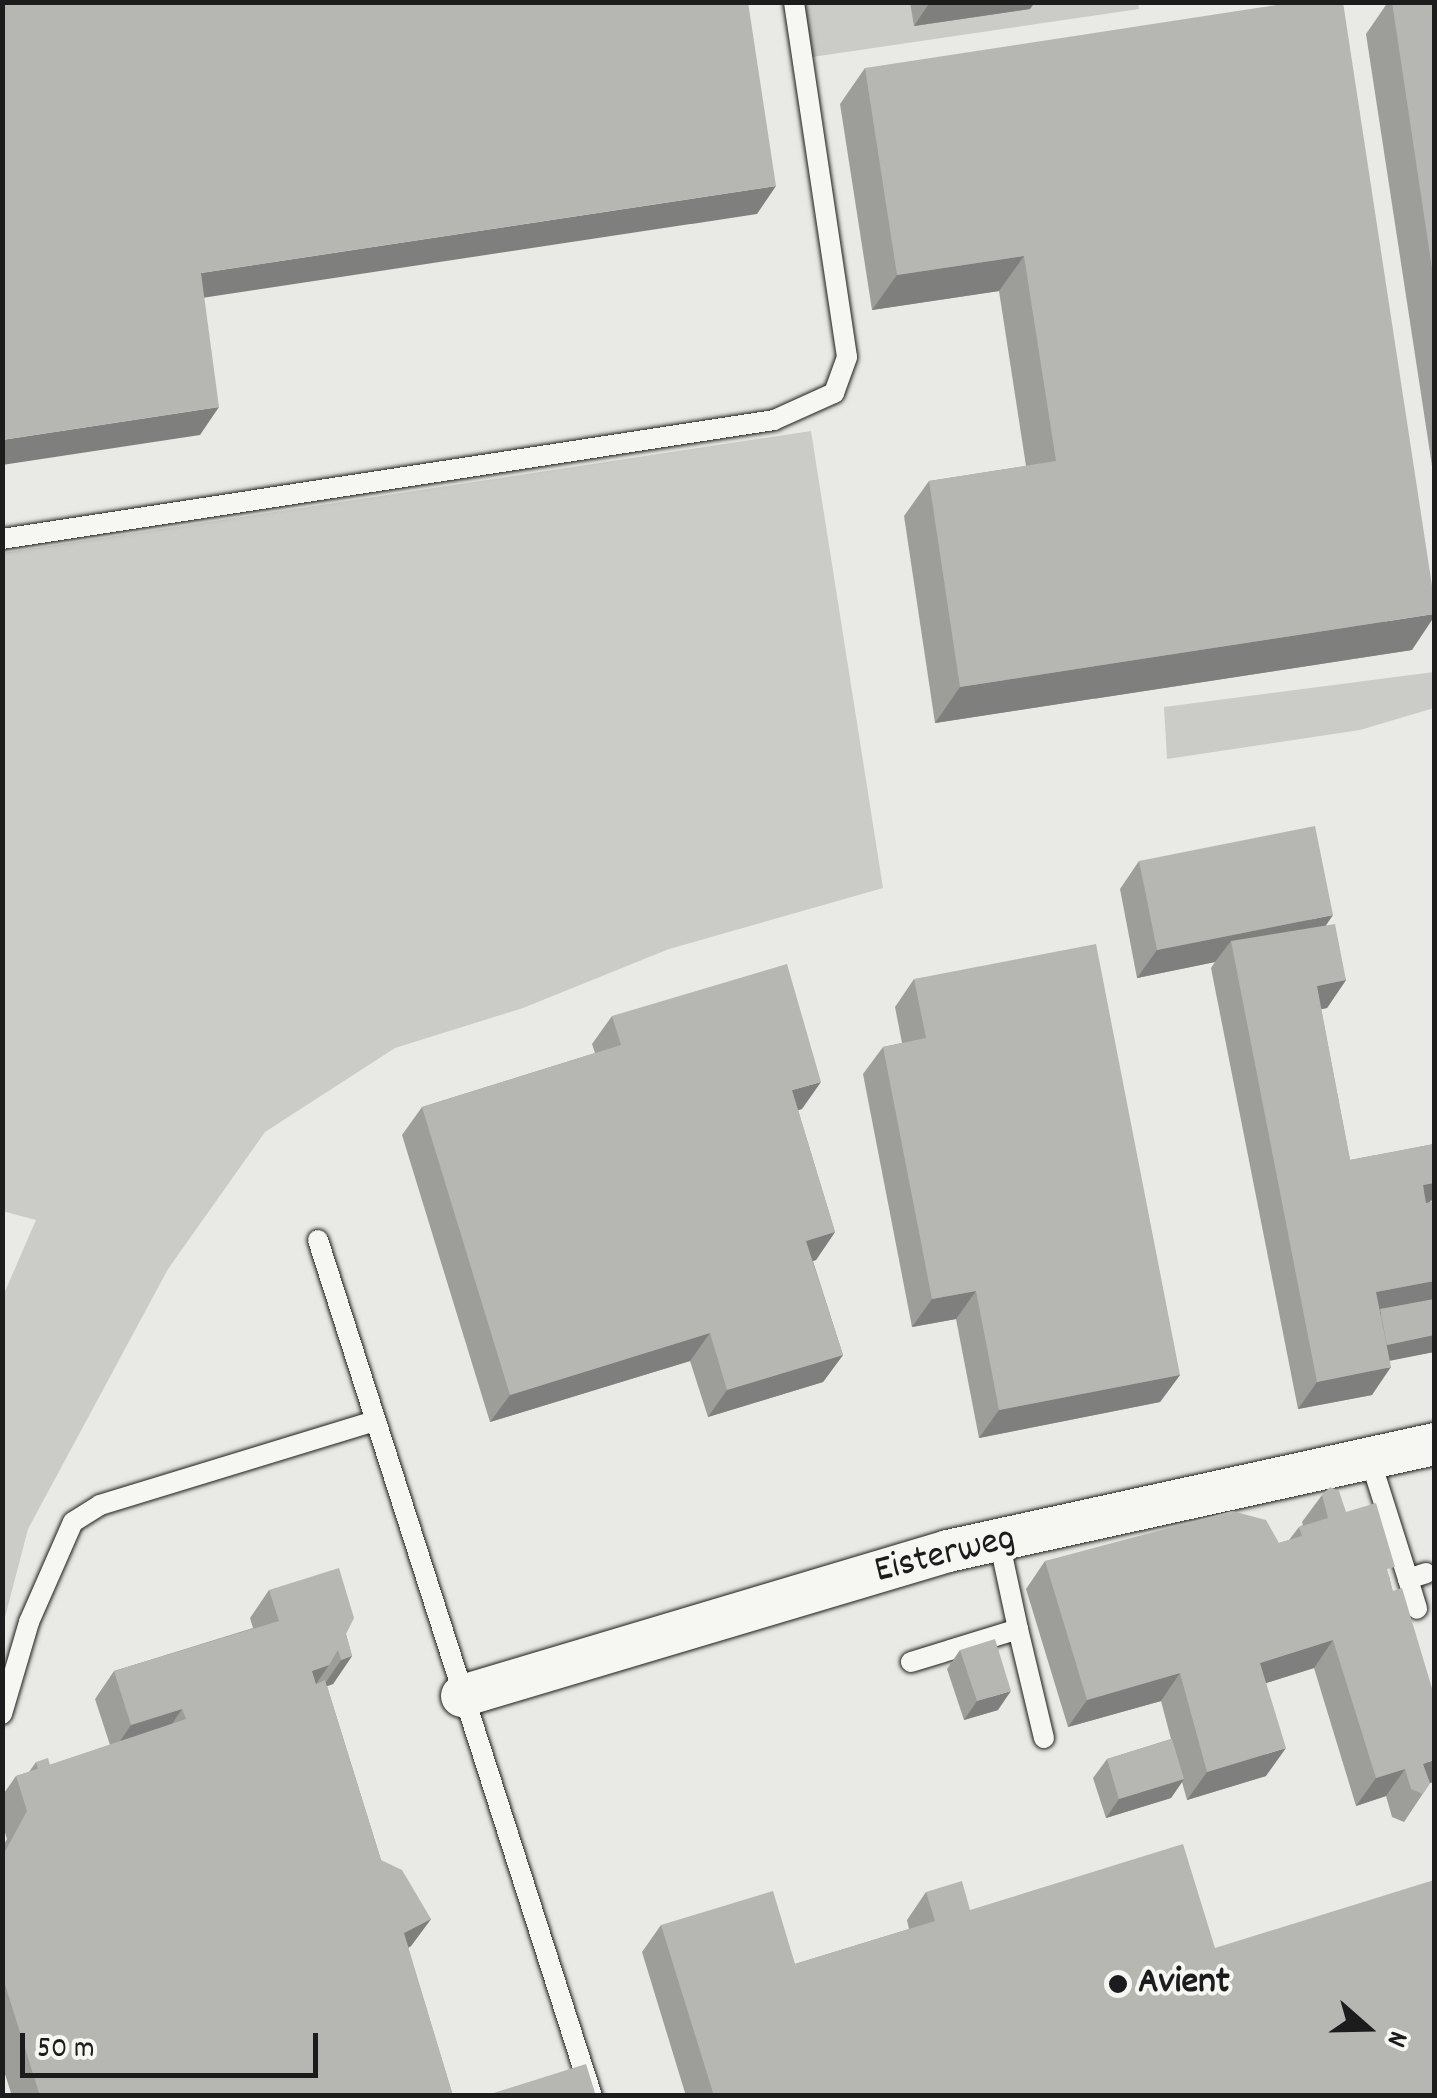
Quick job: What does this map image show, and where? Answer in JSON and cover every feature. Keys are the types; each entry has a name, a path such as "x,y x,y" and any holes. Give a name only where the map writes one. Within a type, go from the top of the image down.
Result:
{"street":[{"name":"Eisterweg","path":"462,1696 999,1540 1434,1444"}],"lane":[{"path":"2,539 774,420 834,393 847,357 794,2"},
{"path":"318,1240 592,2096"},
{"path":"2,1714 29,1622 72,1522 100,1505 375,1421"},
{"path":"1370,1459 1417,1576 1417,1609"},
{"path":"999,1540 1044,1738"},
{"path":"911,1662 1018,1630"}],"shaded area":[{"path":"1138,2 1139,9 812,57 803,3"},
{"path":"811,431 883,888 669,949 523,1008 395,1048 265,1132 168,1269 28,1529 3,1625 3,1296 36,1220 2,1211 3,553"},
{"path":"1434,672 1434,708 1360,730 1167,759 1164,707"}],"building":[{"path":"2,2 748,2 776,186 201,273 219,407 2,440"},
{"path":"1296,2 1343,2 1434,614 960,687 929,481 1056,461 1024,256 897,275 865,68"},
{"path":"1392,2 1434,2 1434,282"},
{"path":"1315,826 1333,915 1157,950 1139,861"},
{"path":"1335,924 1346,980 1317,986 1350,1160 1434,1144 1434,1183 1423,1185 1426,1203 1434,1201 1434,1281 1376,1292 1391,1367 1317,1382 1231,941"},
{"path":"1096,944 1180,1375 999,1410 976,1291 932,1299 883,1047 926,1038 914,979"},
{"path":"787,964 821,1082 792,1090 835,1232 806,1241 843,1355 727,1390 710,1333 510,1395 422,1107 621,1045 612,1016"},
{"path":"1434,1299 1434,1335 1387,1345 1380,1309"},
{"path":"1330,1487 1339,1491 1346,1512 1376,1503 1395,1567 1387,1569 1393,1591 1402,1588 1434,1695 1434,1760 1423,1764 1430,1783 1423,1794 1411,1789 1405,1769 1376,1778 1333,1640 1260,1663 1286,1748 1207,1772 1180,1673 1087,1700 1045,1561 1232,1511 1266,1520 1279,1543 1302,1536 1299,1527 1328,1518 1322,1495"},
{"path":"339,1568 354,1618 346,1634 352,1656 341,1660 338,1650 329,1665 312,1671 316,1684 325,1680 381,1860 402,1870 431,1919 404,1933 453,2096 40,2096 2,1975 2,1857 27,1811 16,1776 186,1719 182,1709 131,1725 114,1671 279,1621 269,1590"},
{"path":"995,1639 1011,1691 977,1701 960,1650"},
{"path":"1172,1739 1184,1779 1119,1799 1107,1759"},
{"path":"48,1758 50,1765 38,1769 36,1762"},
{"name":"Avient","path":"1183,1844 1215,1948 1434,1880 1434,2096 714,2096 661,1925 773,1891 795,1964 935,1921 926,1892 962,1881 970,1910"},
{"path":"586,2064 596,2096 484,2096"}],"place":[{"name":"Avient","path":"1118,1984"}]}
